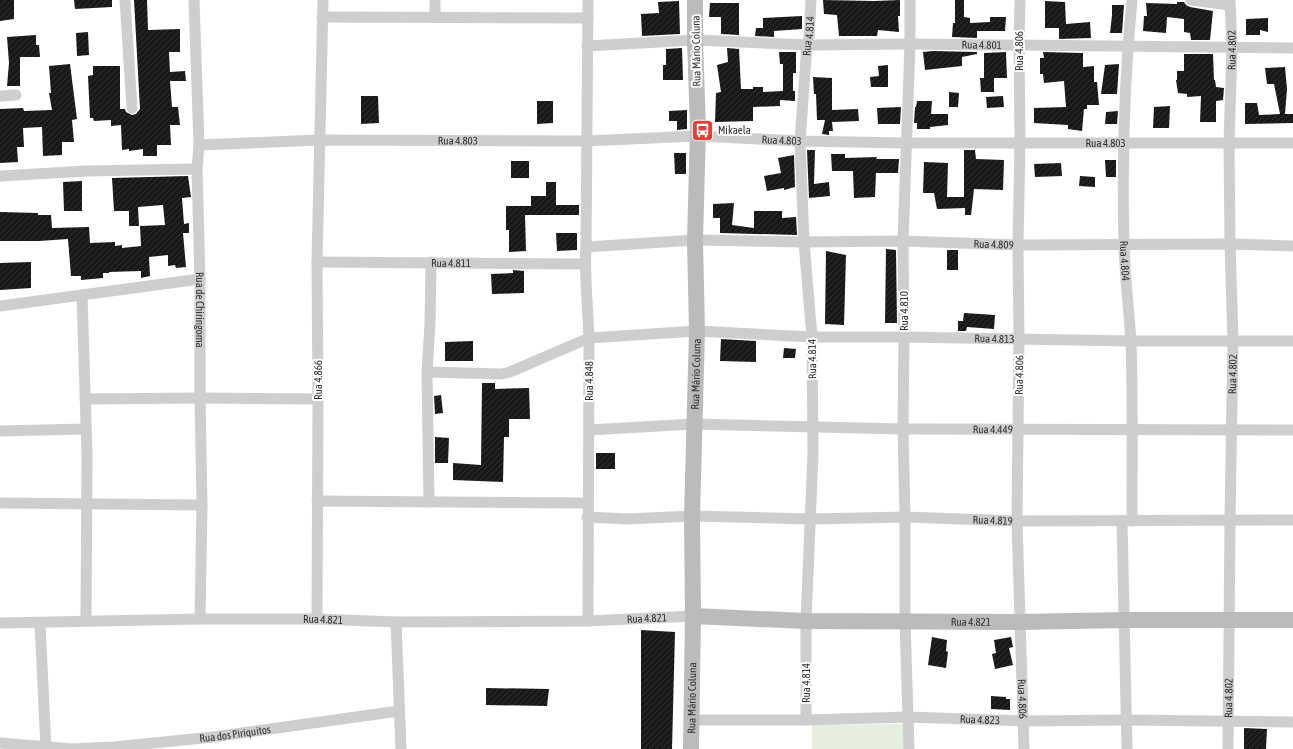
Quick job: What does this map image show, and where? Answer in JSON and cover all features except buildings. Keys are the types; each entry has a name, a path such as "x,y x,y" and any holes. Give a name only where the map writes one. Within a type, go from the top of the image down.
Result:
{"main road":[{"name":"Rua Mário Coluna","path":"691,749 693,616 692,516 697,330 695,240 697,136 695,0"},
{"name":"Rua 4.821","path":"693,616 806,621 1020,622 1125,620 1293,620"}],"street":[{"path":"125,0 132,108"},
{"name":"Rua de Chiringoma","path":"194,0 200,280 202,505 200,619"},
{"name":"Rua 4.866","path":"317,619 317,262 322,0"},
{"path":"435,0 435,17"},
{"name":"Rua 4.848","path":"588,0 585,264 589,338 587,503 588,621"},
{"name":"Rua 4.814","path":"806,720 806,621 814,454 812,426 812,337 804,242 800,141 811,0"},
{"name":"Rua 4.810","path":"909,749 905,621 903,242 910,44 910,0"},
{"name":"Rua 4.806","path":"1020,0 1017,521 1024,749"},
{"name":"Rua 4.804","path":"1127,749 1125,620 1127,521 1132,430 1130,341 1124,246 1124,143 1128,47 1132,0"},
{"path":"1191,0 1230,2"},
{"name":"Rua 4.802","path":"1228,749 1233,340 1229,143 1232,47 1230,2"},
{"path":"322,17 588,18"},
{"name":"Rua 4.801","path":"587,46 695,40 807,45 910,44 1293,48"},
{"path":"0,96 16,95"},
{"name":"Rua 4.803","path":"198,145 320,140 586,141 697,136 800,141 906,143 1293,143"},
{"path":"0,176 87,171 197,169"},
{"name":"Rua 4.809","path":"586,247 695,240 903,242 1018,245 1124,246 1230,244 1293,246"},
{"name":"Rua 4.811","path":"317,262 585,264"},
{"path":"429,502 427,372 430,324 431,262"},
{"path":"0,306 200,280"},
{"path":"82,295 87,504 86,621"},
{"name":"Rua 4.813","path":"427,372 493,374 510,372 589,338 697,330 812,337 1019,338 1130,341 1293,341"},
{"path":"84,399 318,399"},
{"name":"Rua 4.449","path":"588,430 694,424 903,428 1293,430"},
{"path":"0,431 85,429"},
{"path":"317,501 587,503"},
{"path":"0,503 202,505"},
{"name":"Rua 4.819","path":"587,517 627,519 692,516 812,519 905,517 1017,521 1293,520"},
{"name":"Rua 4.821","path":"0,623 200,619 317,619 396,622 588,621 693,616"},
{"path":"40,622 46,748"},
{"path":"396,622 401,749"},
{"name":"Rua dos Piriquitos","path":"0,743 46,748 73,749 114,747 213,737 399,711"},
{"name":"Rua 4.823","path":"692,720 908,718 1023,721 1127,720 1293,722"}],"shaded area":[{"path":"904,724 905,749 812,749 812,725"}],"place":[{"name":"Mikaela","path":"702,130"}]}
